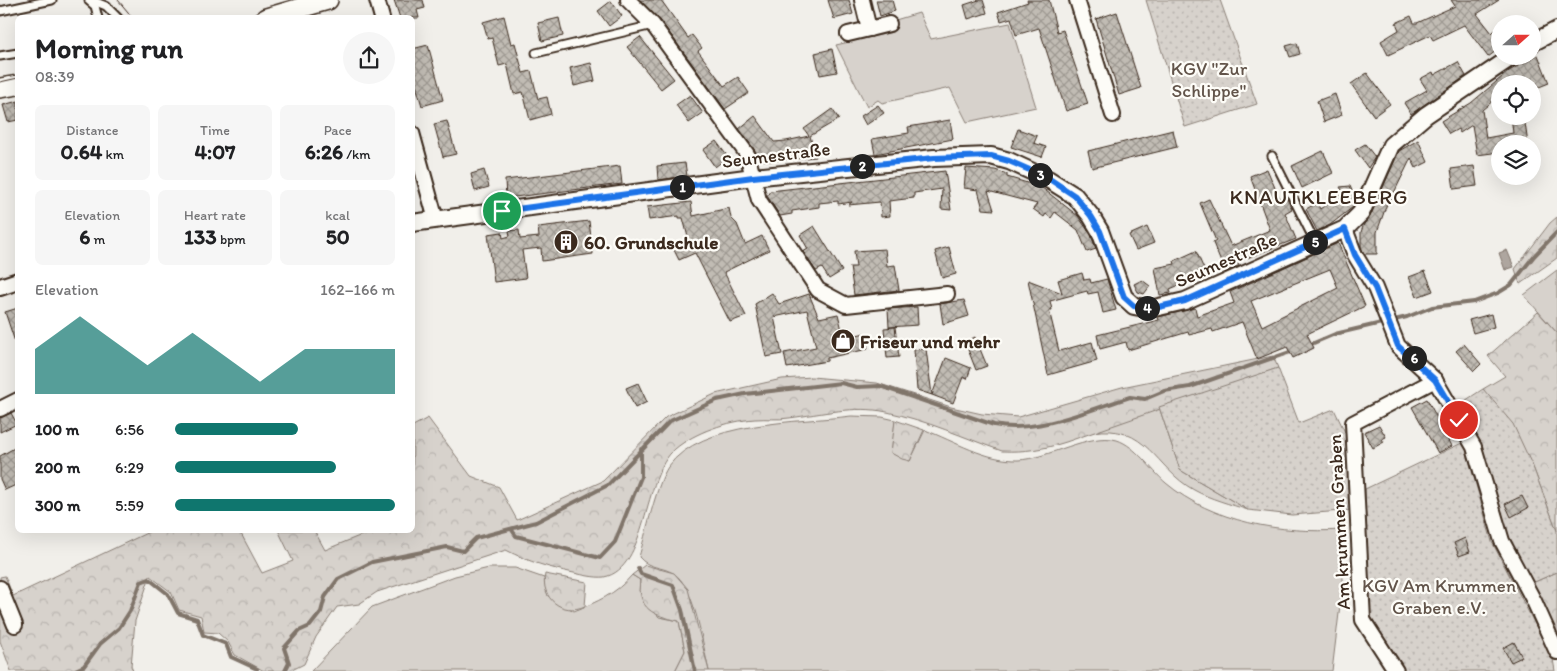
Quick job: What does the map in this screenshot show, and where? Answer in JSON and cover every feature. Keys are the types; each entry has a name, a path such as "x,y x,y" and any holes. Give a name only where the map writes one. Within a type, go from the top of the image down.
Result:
{"main road":[{"path":"276,15 328,0"},
{"path":"0,88 15,86"}],"street":[{"path":"377,0 381,15"},
{"path":"628,0 653,25 747,154 759,200 818,290 846,305 947,294"},
{"path":"862,0 869,29"},
{"path":"1077,0 1113,115"},
{"path":"848,34 889,24"},
{"path":"1541,38 1557,30"},
{"name":"Seumestraße","path":"415,223 753,177 972,156 991,156 1009,161 1048,178 1075,196 1100,231 1124,297 1134,306 1150,309 1185,301 1345,229 1361,213 1391,145 1426,115 1500,65"},
{"path":"415,144 436,220"},
{"path":"1345,229 1355,255 1375,288 1398,346 1435,380 1474,446 1502,541 1534,601 1557,652"},
{"path":"0,287 15,282"},
{"name":"Am krummen Graben","path":"1396,671 1362,620 1354,422 1435,380"},
{"path":"0,409 15,402"},
{"path":"0,588 15,625"}],"lane":[{"path":"0,11 52,0"},
{"path":"90,0 95,6 97,15"},
{"path":"90,0 106,6 115,15"},
{"path":"536,53 653,25"},
{"path":"0,56 15,54"},
{"path":"1272,156 1315,242"}],"green space":[{"name":"KGV \"Zur Schlippe\"","path":"1146,0 1220,0 1257,104 1185,127"},
{"path":"919,13 931,39 1010,23 1036,107 967,122 950,88 882,103 878,100 867,107 836,45 893,32 892,21"},
{"path":"1557,217 1557,258 1520,284 1515,269 1550,223"},
{"path":"1557,270 1557,333 1524,295"},
{"path":"1538,312 1557,333 1557,531 1533,467 1483,389 1505,376 1488,356"},
{"path":"1273,356 1278,368 1066,442 1034,450 1002,451 916,420 887,412 863,409 826,412 785,419 755,419 712,428 683,443 664,462 656,480 637,540 629,558 618,570 604,577 589,576 540,564 506,550 377,592 359,604 337,607 316,637 304,664 290,671 264,671 235,655 228,642 218,633 204,632 201,616 179,610 171,592 150,576 135,621 131,666 133,671 11,671 0,641 0,577 5,576 13,596 147,533 241,533 262,573 293,561 279,533 316,533 325,550 367,533 415,533 415,425 428,418 471,476 499,487 517,520 603,481 666,417 715,394 782,379 812,377 877,383 951,407 982,414 1018,417 1122,387"},
{"path":"1278,368 1299,423 1334,409 1352,447 1353,510 1292,515 1248,510 1180,470 1159,407"},
{"name":"KGV Am Krummen Graben e.V.","path":"1483,389 1513,424 1533,467 1557,531 1557,572 1530,584 1505,536 1482,451 1460,404"},
{"path":"1159,407 1180,470 1248,510 1213,499 1194,490 1180,481 1149,449 1126,434 1111,431 1092,432"},
{"path":"851,416 882,417 895,420 892,453 910,461 925,430 982,454 1018,460 1030,459 1094,440 1117,440 1131,447 1160,478 1184,496 1226,516 1249,523 1295,530 1341,530 1343,580 1332,671 709,671 697,618 687,590 681,580 669,571 647,564 639,557 656,497 668,467 683,452 703,440 727,432 752,426"},
{"path":"895,420 924,430 910,461 891,453"},
{"name":"KGV Am Krummen Graben e.V.","path":"1464,442 1492,542 1553,659 1555,671 1402,671 1368,619 1365,489"},
{"path":"645,565 674,573 688,589 709,671 675,671 685,651 679,621 655,613 645,605 640,590 640,580 632,575"},
{"path":"489,568 515,568 544,578 548,596 574,611 606,597 632,575 640,580 639,591 659,617 679,621 685,651 675,671 311,671 372,607 455,576"},
{"path":"1557,572 1557,633 1530,584"},
{"path":"545,574 587,582 585,606 569,609 555,603 546,591 544,583"}],"water":[{"path":"1507,250 1514,267 1505,270 1499,253"}],"building":[{"path":"394,0 423,0 425,8 417,10 419,18 415,18 415,15 399,15"},
{"path":"640,0 661,0 688,38 692,35 702,48 698,51 724,86 738,77 749,93 725,109 660,20"},
{"path":"828,0 849,0 853,14 834,19"},
{"path":"876,0 892,0 895,11 880,16"},
{"path":"983,0 987,13 968,19 964,5"},
{"path":"1027,0 1049,0 1057,32 1063,30 1088,104 1066,111 1039,28 1016,35 1011,18 1001,21 998,12 1028,2"},
{"path":"1451,0 1499,0 1477,14 1491,32 1491,55 1488,57 1464,25 1433,40 1430,35 1388,55 1381,41 1399,30 1396,23 1411,16 1414,23 1417,23 1455,6"},
{"path":"611,1 622,16 609,26 598,11"},
{"path":"1117,12 1141,88 1119,95 1096,19"},
{"path":"504,16 511,44 515,43 523,73 531,71 538,99 547,97 551,114 530,120 523,92 514,94 507,64 499,66 492,38 488,39 483,22"},
{"path":"559,18 563,36 542,41 538,23"},
{"path":"640,37 674,79 661,89 627,47"},
{"path":"1297,43 1300,54 1290,57 1286,46"},
{"path":"428,45 443,100 422,106 415,82 415,48"},
{"path":"832,49 837,72 820,75 815,53"},
{"path":"1458,62 1466,76 1411,114 1404,103 1427,90 1420,79 1433,72 1434,75"},
{"path":"591,63 595,81 574,86 570,68"},
{"path":"1541,63 1549,83 1541,86 1541,75 1504,75 1520,65 1541,65"},
{"path":"1367,73 1390,104 1374,116 1351,84"},
{"path":"1491,86 1491,102 1482,110 1486,138 1491,137 1491,153 1477,155 1472,125 1460,133 1458,129 1449,134 1441,121 1471,103"},
{"path":"1335,94 1342,115 1324,122 1317,101"},
{"path":"690,95 703,113 689,123 676,105"},
{"path":"15,102 15,121 8,122 3,105"},
{"path":"878,105 884,113 866,125 861,116"},
{"path":"832,109 839,119 810,136 816,157 762,160 739,129 755,116 774,142 786,141 809,136 804,129"},
{"path":"950,120 953,139 875,154 872,139 909,133 908,127"},
{"path":"447,121 456,154 443,157 434,124"},
{"path":"1512,125 1525,125 1527,135 1502,135 1513,133"},
{"path":"1018,129 1037,136 1034,143 1046,147 1042,157 1011,147"},
{"path":"1173,130 1177,147 1092,168 1088,151"},
{"path":"1418,140 1428,162 1416,168 1411,158 1391,199 1389,198 1377,232 1377,254 1364,254 1361,247 1361,232 1364,224 1370,217 1399,151"},
{"path":"716,141 728,157 715,167 703,150"},
{"path":"1365,144 1375,157 1368,168 1355,150"},
{"path":"1323,151 1333,173 1302,188 1292,166"},
{"path":"685,163 687,176 658,180 657,166"},
{"path":"620,166 622,184 506,198 505,180"},
{"path":"1474,166 1477,186 1454,189 1451,169"},
{"path":"966,168 995,170 1007,174 1007,177 1041,187 1078,216 1091,235 1096,249 1087,252 1078,230 1055,212 1051,218 1046,214 1044,217 1033,209 1037,204 988,191 994,210 983,209 978,190 964,188"},
{"path":"1267,169 1281,202 1287,199 1292,209 1285,213 1296,239 1237,262 1239,266 1225,272 1213,243 1216,241 1200,203 1209,199 1231,246 1270,230 1250,176"},
{"path":"484,170 489,187 475,191 471,174"},
{"path":"945,171 951,210 941,209 942,189 914,193 914,198 889,201 890,216 881,217 880,202 848,205 852,202 838,204 838,201 819,203 819,207 792,211 792,214 780,216 767,196 770,191"},
{"path":"1350,186 1356,200 1353,207 1330,225 1317,231 1306,209 1317,203 1320,209 1343,192 1340,187"},
{"path":"691,202 693,216 729,208 731,218 737,224 745,244 762,236 769,250 724,272 746,316 730,322 695,253 679,260 673,248 689,241 683,218 679,218 679,216 649,220 647,207"},
{"path":"589,221 593,254 542,261 541,248 522,250 526,278 494,282 488,234 502,232 503,238 510,236 509,231 519,230 520,239 539,237 538,227"},
{"path":"814,226 842,271 829,279 822,268 816,271 803,252 808,249 800,235"},
{"path":"1147,227 1154,243 1136,250 1129,235"},
{"path":"1338,243 1365,306 1307,334 1314,348 1293,358 1287,347 1257,359 1242,322 1213,332 1212,329 1189,335 1188,332 1128,350 1126,342 1100,349 1097,335 1159,320 1158,317 1195,308 1197,316 1234,303 1230,292","holes":["1330,269 1338,288 1262,326 1251,301"]},
{"path":"949,247 956,274 942,278 935,251"},
{"path":"885,249 887,266 895,265 899,290 854,295 850,267 856,267 854,251"},
{"path":"1196,251 1206,274 1170,289 1171,293 1160,295 1155,268 1175,264 1174,261"},
{"path":"1425,271 1433,291 1417,297 1409,277"},
{"path":"1082,273 1084,280 1090,279 1091,283 1107,279 1116,310 1103,313 1098,292 1088,294 1087,291 1050,301 1052,310 1049,310 1059,351 1092,342 1097,361 1048,375 1028,280 1062,293 1058,280"},
{"path":"1142,280 1150,286 1144,294 1138,292 1134,284"},
{"path":"772,293 779,304 809,294 819,318 838,314 844,338 865,333 868,349 827,358 827,361 787,368 784,353 816,347 807,310 774,317 782,354 766,357 755,304"},
{"path":"964,300 969,316 943,324 940,304"},
{"path":"917,307 918,325 889,327 888,309"},
{"path":"15,309 15,342 5,312"},
{"path":"1491,314 1494,327 1473,333 1469,320"},
{"path":"895,327 899,357 887,358 884,328"},
{"path":"975,337 987,366 976,370 965,342"},
{"path":"1464,344 1481,364 1474,371 1456,351"},
{"path":"926,349 932,395 917,390 914,350"},
{"path":"946,358 971,368 967,379 963,377 953,403 932,395"},
{"path":"638,383 647,402 635,408 626,388"},
{"path":"1427,399 1452,446 1438,453 1412,407"},
{"path":"11,413 15,425 0,432 0,418"},
{"path":"1379,425 1386,437 1382,439 1384,442 1373,448 1364,432"},
{"path":"15,448 15,485 5,490 0,479 0,456"},
{"path":"1522,496 1528,508 1511,517 1505,504"},
{"path":"1465,538 1470,552 1459,556 1454,543"},
{"path":"1514,642 1522,657 1511,662 1503,648"}],"waterway":[{"path":"1309,345 1335,334 1407,317 1432,307 1474,302 1498,293 1511,285 1534,256 1557,232"},
{"path":"285,671 289,663 284,648 299,631 310,626 321,612 325,597 338,579 372,562 447,547 463,551 476,538 536,522 608,485 670,421 717,400 745,394 841,383 857,387 880,386 994,425 1028,426 1063,419 1130,397 1145,399 1164,391 1190,387 1293,351"},
{"path":"512,530 516,536 600,558 615,542 641,477 641,449"},
{"path":"638,568 641,574 673,585 682,610 695,671"},
{"path":"73,671 84,666 100,644 119,628 130,611 141,582 149,579 168,594 178,613 197,619 203,635 226,644 231,657 257,669"}],"tram line":[{"path":"118,0 130,15"},
{"path":"0,82 15,79"}],"place":[{"name":"60. Grundschule","path":"566,242"},
{"name":"Friseur und mehr","path":"843,341"}],"district":[{"name":"KNAUTKLEEBERG","path":"1319,196"}],"route":[{"path":"502,211 753,177 934,158 991,156 1009,161 1048,178 1075,196 1100,231 1124,297 1134,306 1150,309 1185,301 1345,229 1355,255 1375,288 1398,346 1435,380 1459,420"}]}
